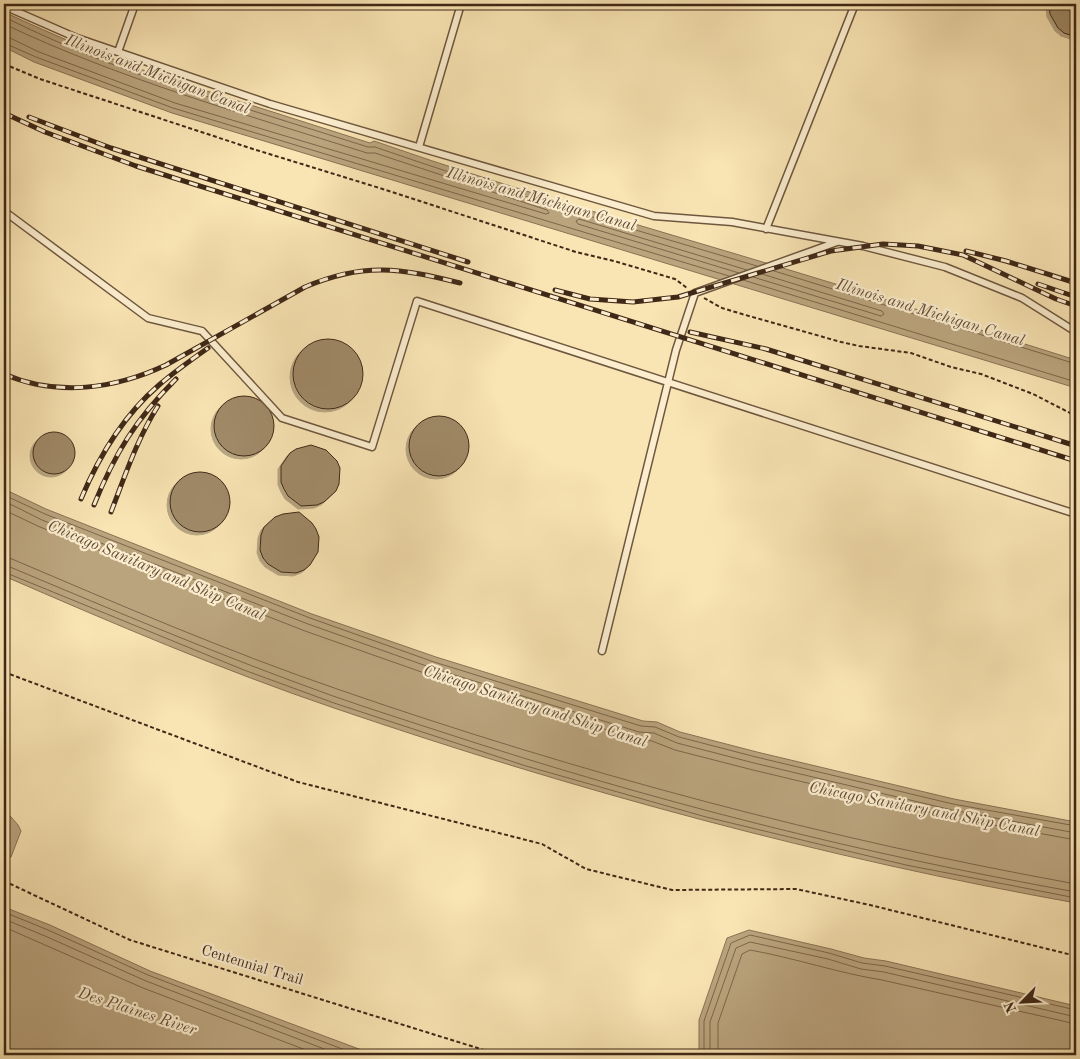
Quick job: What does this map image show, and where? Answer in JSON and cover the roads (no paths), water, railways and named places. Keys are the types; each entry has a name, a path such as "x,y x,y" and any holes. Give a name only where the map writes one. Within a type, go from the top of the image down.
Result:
{"lane":[{"path":"118,52 135,4"},
{"path":"419,147 460,4"},
{"path":"766,229 855,4"},
{"path":"4,6 77,38 270,104 654,216 732,222 839,242 945,267 1022,298 1076,332"},
{"path":"4,211 148,318 202,331 282,418 372,447 417,301 1076,514"},
{"path":"602,652 676,350 695,293 839,242"}],"water":[{"name":"Illinois and Michigan Canal","path":"4,12 83,47 163,77 370,143 374,141 549,198 842,286 1076,360 1076,388 172,113 34,62 4,47"},
{"name":"Chicago Sanitary and Ship Canal","path":"4,489 46,509 312,614 436,657 643,721 657,722 680,732 757,752 954,799 1076,822 1076,903 888,865 702,820 517,767 425,738 334,708 209,662 4,576"},
{"path":"4,809 21,831 11,857 4,859"},
{"name":"Des Plaines River","path":"4,907 50,925 150,971 375,1055 24,1055 4,1050"},
{"path":"749,930 1076,1006 1076,1055 699,1055 699,1020 727,938"}],"railway":[{"path":"4,113 45,132 136,166 1076,461"},
{"path":"29,117 111,148 468,262"},
{"path":"555,290 590,299 633,302 678,297 831,251 883,244 918,246 963,255 1056,299 1076,306"},
{"path":"966,251 1006,261 1076,283"},
{"path":"4,374 45,386 65,388 86,387 127,380 166,365 305,287 346,274 364,271 400,271 460,283"},
{"path":"1038,284 1076,297"},
{"path":"690,332 766,349 1070,444"},
{"path":"81,499 104,452 123,423 146,397 165,380 208,348"},
{"path":"94,505 110,469 128,437 149,408 176,379"},
{"path":"111,512 126,471 158,406"}]}
